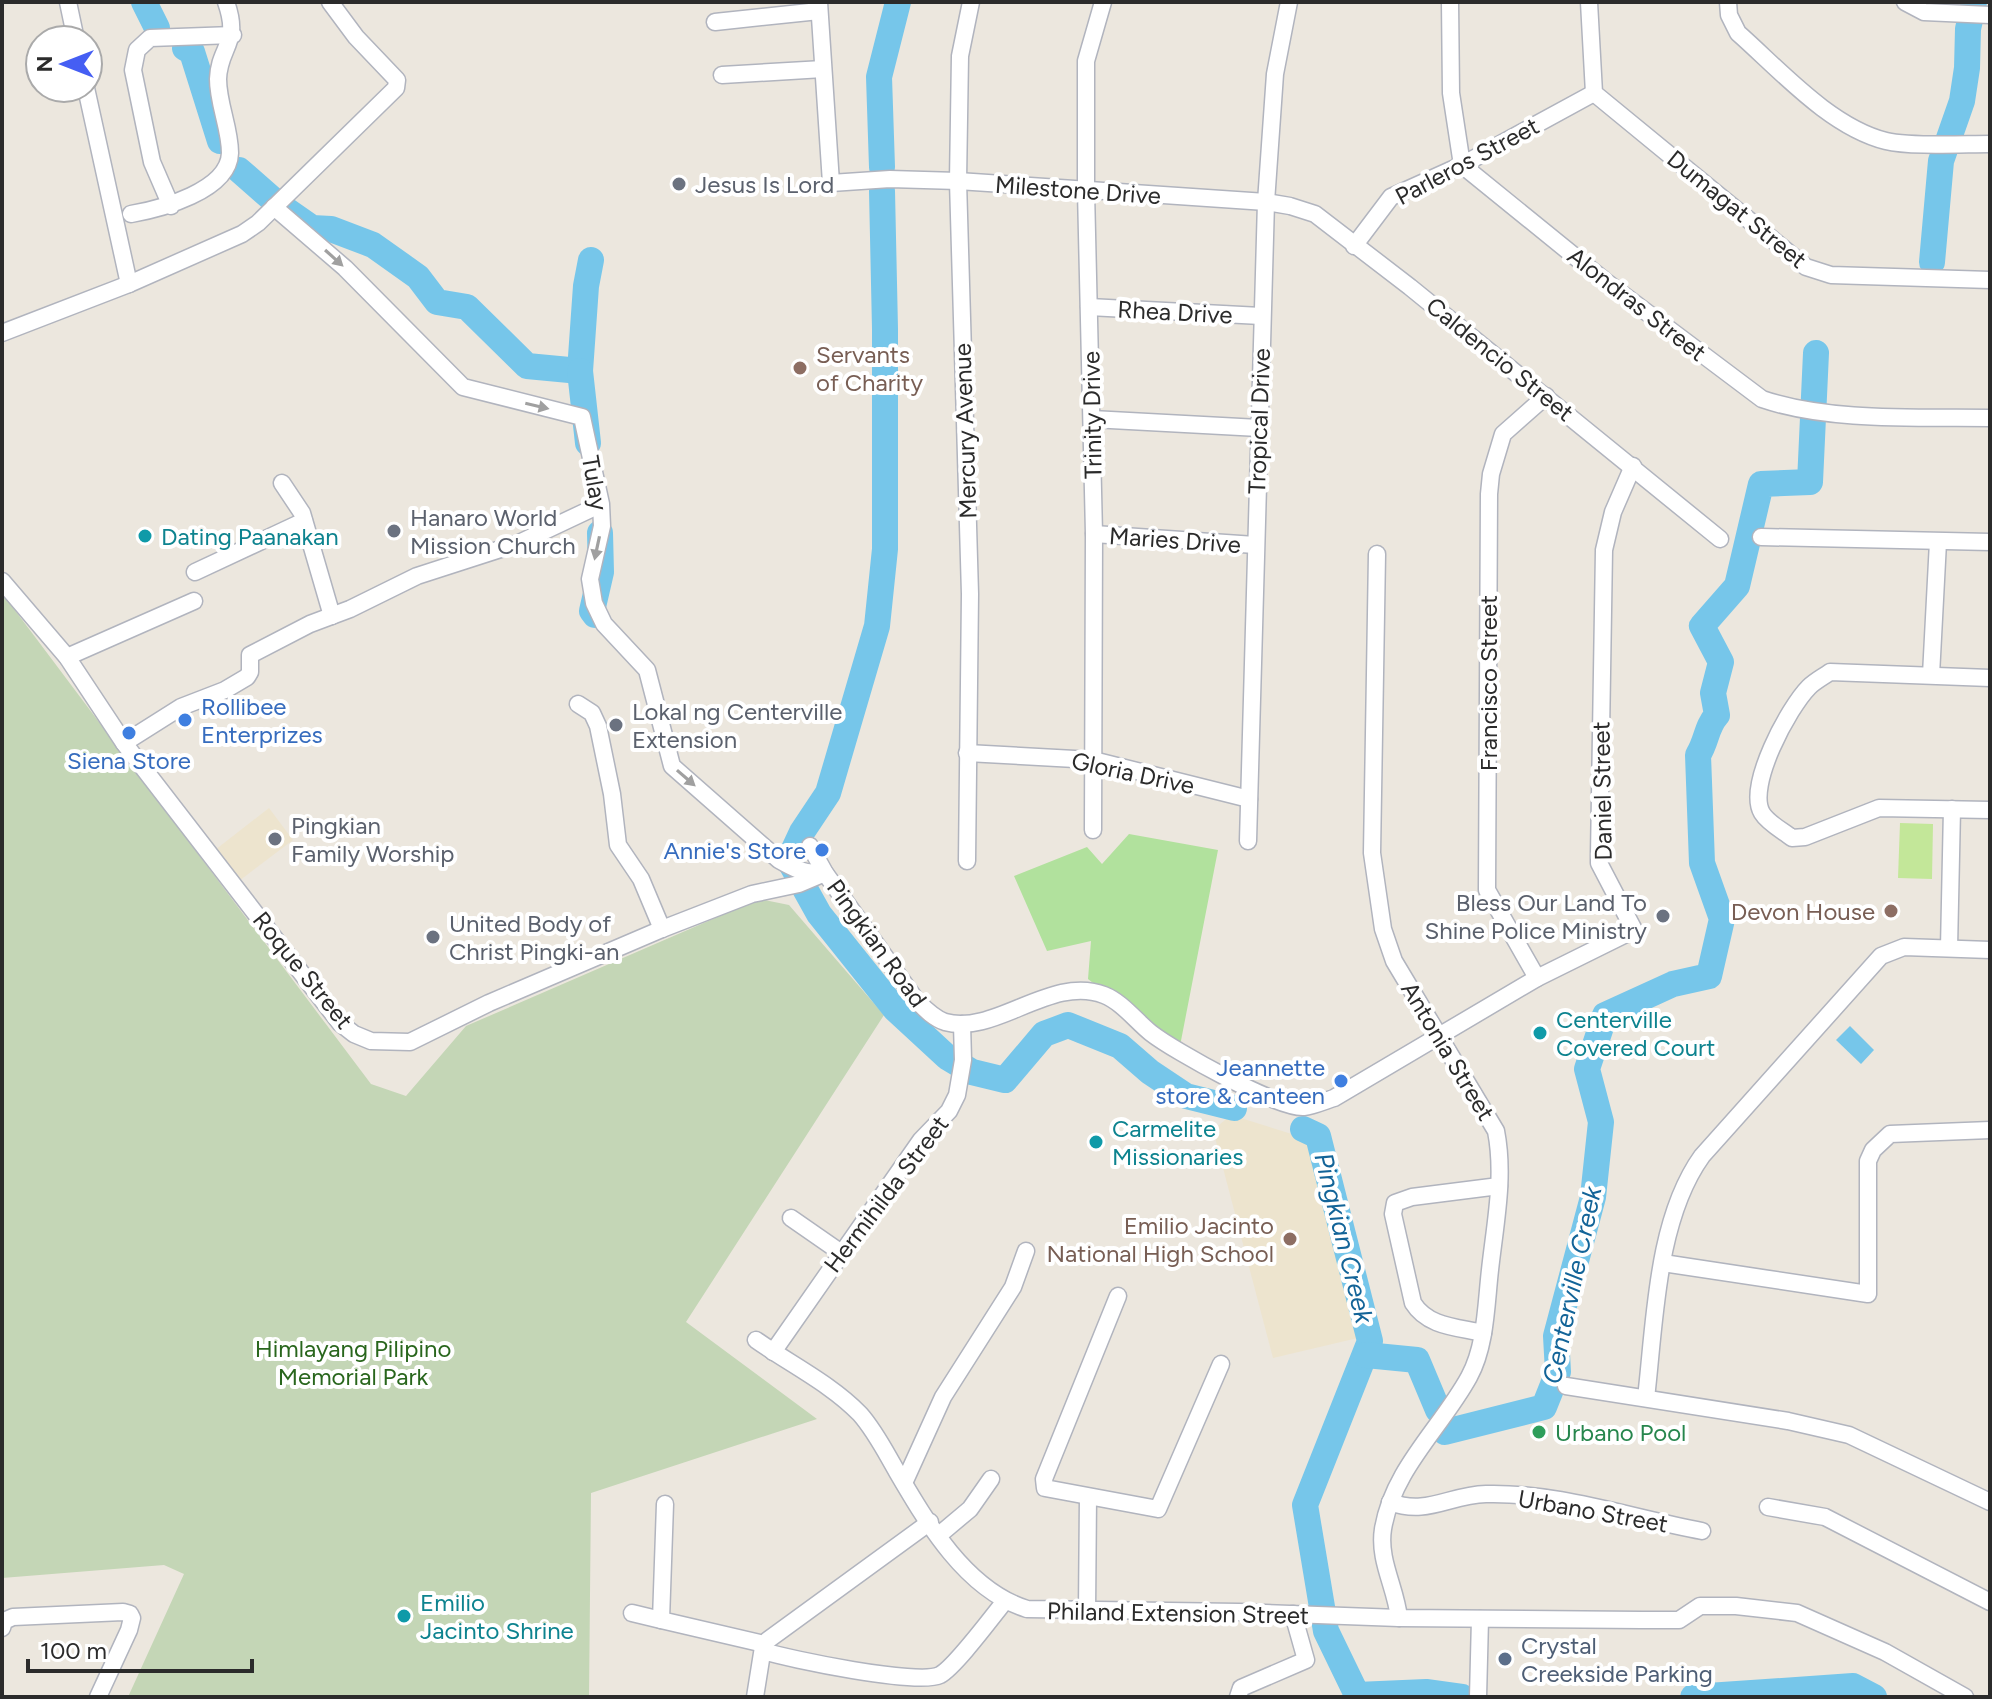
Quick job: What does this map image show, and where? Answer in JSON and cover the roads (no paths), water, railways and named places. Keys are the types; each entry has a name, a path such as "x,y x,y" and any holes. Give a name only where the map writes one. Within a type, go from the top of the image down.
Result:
{"street":[{"path":"68,2 73,24"},
{"path":"131,214 171,206 204,189 226,169 230,156 218,79 233,35 226,2"},
{"path":"2,333 129,284 242,234 274,207 398,85 330,2"},
{"name":"Mercury Avenue","path":"967,861 970,594 958,181 960,56 971,2"},
{"name":"Trinity Drive","path":"1093,830 1094,534 1086,61 1103,2"},
{"name":"Tropical Drive","path":"1248,841 1266,202 1275,74 1289,2"},
{"path":"1450,2 1451,93 1462,165"},
{"path":"1589,2 1594,93"},
{"path":"1728,2 1729,15 1738,33 1827,111 1866,135 1889,142 1990,144"},
{"path":"1905,2 1924,12 1988,15"},
{"path":"715,22 819,6 823,69 722,75"},
{"path":"171,206 152,162 133,70 137,50 150,38 233,35"},
{"name":"Milestone Drive","path":"823,69 831,183 890,179 958,181 1266,202"},
{"name":"Parleros Street","path":"1354,246 1391,197 1462,165 1594,93"},
{"name":"Dumagat Street","path":"1594,93 1806,267 1831,275 1990,280"},
{"path":"90,104 129,284"},
{"name":"Alondras Street","path":"1462,165 1605,281 1762,399 1788,408 1838,414 1990,418"},
{"name":"Caldencio Street","path":"1266,202 1311,212 1410,287 1720,539"},
{"name":"Tulay","path":"274,207 345,268 463,387 582,417 601,504 602,526 590,579 594,603 604,624 647,670 672,766 779,860 812,877"},
{"name":"Rhea Drive","path":"1089,307 1261,316"},
{"name":"Francisco Street","path":"1537,978 1487,890 1489,494 1491,474 1503,434 1546,396"},
{"path":"1092,419 1259,428"},
{"name":"Daniel Street","path":"962,1024 1061,994 1084,990 1106,995 1162,1042 1278,1101 1302,1107 1348,1091 1537,978 1634,930 1599,863 1604,550 1613,512 1633,466"},
{"path":"282,483 295,500 304,521 332,616"},
{"path":"124,743 181,707 225,690 247,677 250,655 310,624 417,576 519,543 591,509"},
{"path":"195,572 304,521"},
{"name":"Maries Drive","path":"1094,534 1255,545"},
{"path":"1761,537 1990,542"},
{"path":"1931,675 1938,542"},
{"name":"Antonia Street","path":"1377,554 1373,866 1383,929 1394,961 1496,1131 1500,1157 1483,1333 1471,1374 1408,1466 1390,1502 1382,1533 1382,1549 1399,1618"},
{"name":"Roque Street","path":"2,581 67,657 124,743 340,1023 354,1034 371,1041 410,1042 489,1003 662,929 752,894 812,877"},
{"path":"67,657 194,601"},
{"path":"1990,678 1830,672 1810,686 1797,702 1765,761 1759,797 1762,813 1792,838 1805,837 1879,808 1990,810"},
{"path":"578,704 592,713 598,726 612,794 618,845 641,879 662,929"},
{"name":"Gloria Drive","path":"967,753 1093,760 1249,799"},
{"path":"1949,948 1952,809"},
{"name":"Pingkian Road","path":"810,846 812,877 916,1000 943,1021 962,1024"},
{"path":"1646,1398 1663,1263 1676,1202 1695,1165 1881,956 1904,947 1990,950"},
{"name":"Hermihilda Street","path":"773,1352 921,1140 949,1111 961,1079 962,1024"},
{"path":"1663,1263 1868,1294 1868,1161 1873,1150 1890,1134 1990,1130"},
{"path":"1483,1333 1428,1321 1420,1314 1413,1303 1393,1214 1395,1203 1412,1197 1499,1186"},
{"path":"791,1218 840,1252"},
{"path":"904,1483 943,1397 1013,1287 1026,1251"},
{"path":"1118,1296 1043,1484 1050,1490 1158,1509 1221,1364"},
{"name":"Philand Extension Street","path":"756,1340 842,1398 860,1415 935,1529 982,1586 1005,1601 1027,1609 1042,1612 1338,1617 1679,1620 1700,1606 1736,1606 1797,1613 1885,1652 1965,1697"},
{"path":"1566,1386 1788,1421 1849,1435 1990,1502"},
{"path":"755,1697 764,1648 935,1529 970,1509 991,1479"},
{"name":"Urbano Street","path":"1390,1502 1413,1509 1488,1494 1542,1498 1702,1531"},
{"path":"1087,1611 1088,1497"},
{"path":"661,1620 665,1504"},
{"path":"1768,1507 1825,1517 1990,1602"},
{"path":"632,1613 806,1662 850,1670 932,1677 948,1668 1005,1601"},
{"path":"2,1628 4,1621 13,1617 130,1614 129,1630 98,1697"},
{"path":"1238,1697 1241,1688 1306,1660 1293,1614"},
{"path":"1478,1694 1480,1619"}],"water":[{"path":"1850,1026 1874,1050 1861,1064 1836,1040"}],"waterway":[{"path":"144,2 157,28"},
{"path":"882,167 879,77 898,2"},
{"path":"1932,262 1941,161 1962,101 1968,29 1974,2"},
{"path":"185,48 192,52 220,141"},
{"name":"Pingkian Creek","path":"239,170 279,205 312,228 331,229 373,245 418,277 437,302 467,307 527,366 580,371 586,286 591,260"},
{"path":"789,860 802,832 828,793 877,626 885,549 882,191"},
{"name":"Centerville Creek","path":"1445,1432 1544,1407 1558,1372 1556,1336 1593,1197 1601,1122 1587,1069 1605,1015 1673,984 1709,976 1722,919 1702,863 1698,755 1717,715 1713,693 1721,662 1702,626 1737,586 1761,484 1810,482 1816,353"},
{"name":"Pingkian Creek","path":"580,371 588,443"},
{"name":"Pingkian Creek","path":"595,615 592,611 601,572 600,533"},
{"name":"Pingkian Creek","path":"789,860 819,914 895,1009 947,1057 972,1072 1005,1080 1044,1034 1068,1025 1120,1046 1150,1072 1186,1096 1234,1108"},
{"path":"1303,1129 1318,1136 1370,1341 1305,1505 1326,1631 1357,1695 1426,1692 1462,1697"},
{"name":"Centerville Creek","path":"1366,1355 1417,1360 1438,1410"},
{"path":"1693,1697 1853,1686 1874,1697"}],"place":[{"name":"Jesus Is Lord","path":"679,184"},
{"name":"Servants of Charity","path":"800,368"},
{"name":"Hanaro World Mission Church","path":"394,531"},
{"name":"Dating Paanakan","path":"145,536"},
{"name":"Rollibee Enterprizes","path":"185,720"},
{"name":"Lokal ng Centerville Extension","path":"616,725"},
{"name":"Siena Store","path":"129,733"},
{"name":"Pingkian Family Worship","path":"275,839"},
{"name":"Annie's Store","path":"822,850"},
{"name":"Devon House","path":"1891,911"},
{"name":"Bless Our Land To Shine Police Ministry","path":"1663,916"},
{"name":"United Body of Christ Pingki-an","path":"433,937"},
{"name":"Centerville Covered Court","path":"1540,1033"},
{"name":"Jeannette store & canteen","path":"1341,1081"},
{"name":"Carmelite Missionaries","path":"1096,1142"},
{"name":"Emilio Jacinto National High School","path":"1290,1239"},
{"name":"Urbano Pool","path":"1539,1432"},
{"name":"Emilio Jacinto Shrine","path":"404,1616"},
{"name":"Crystal Creekside Parking","path":"1505,1659"}],"park label":[{"name":"Himlayang Pilipino Memorial Park","path":"353,1362"}]}
